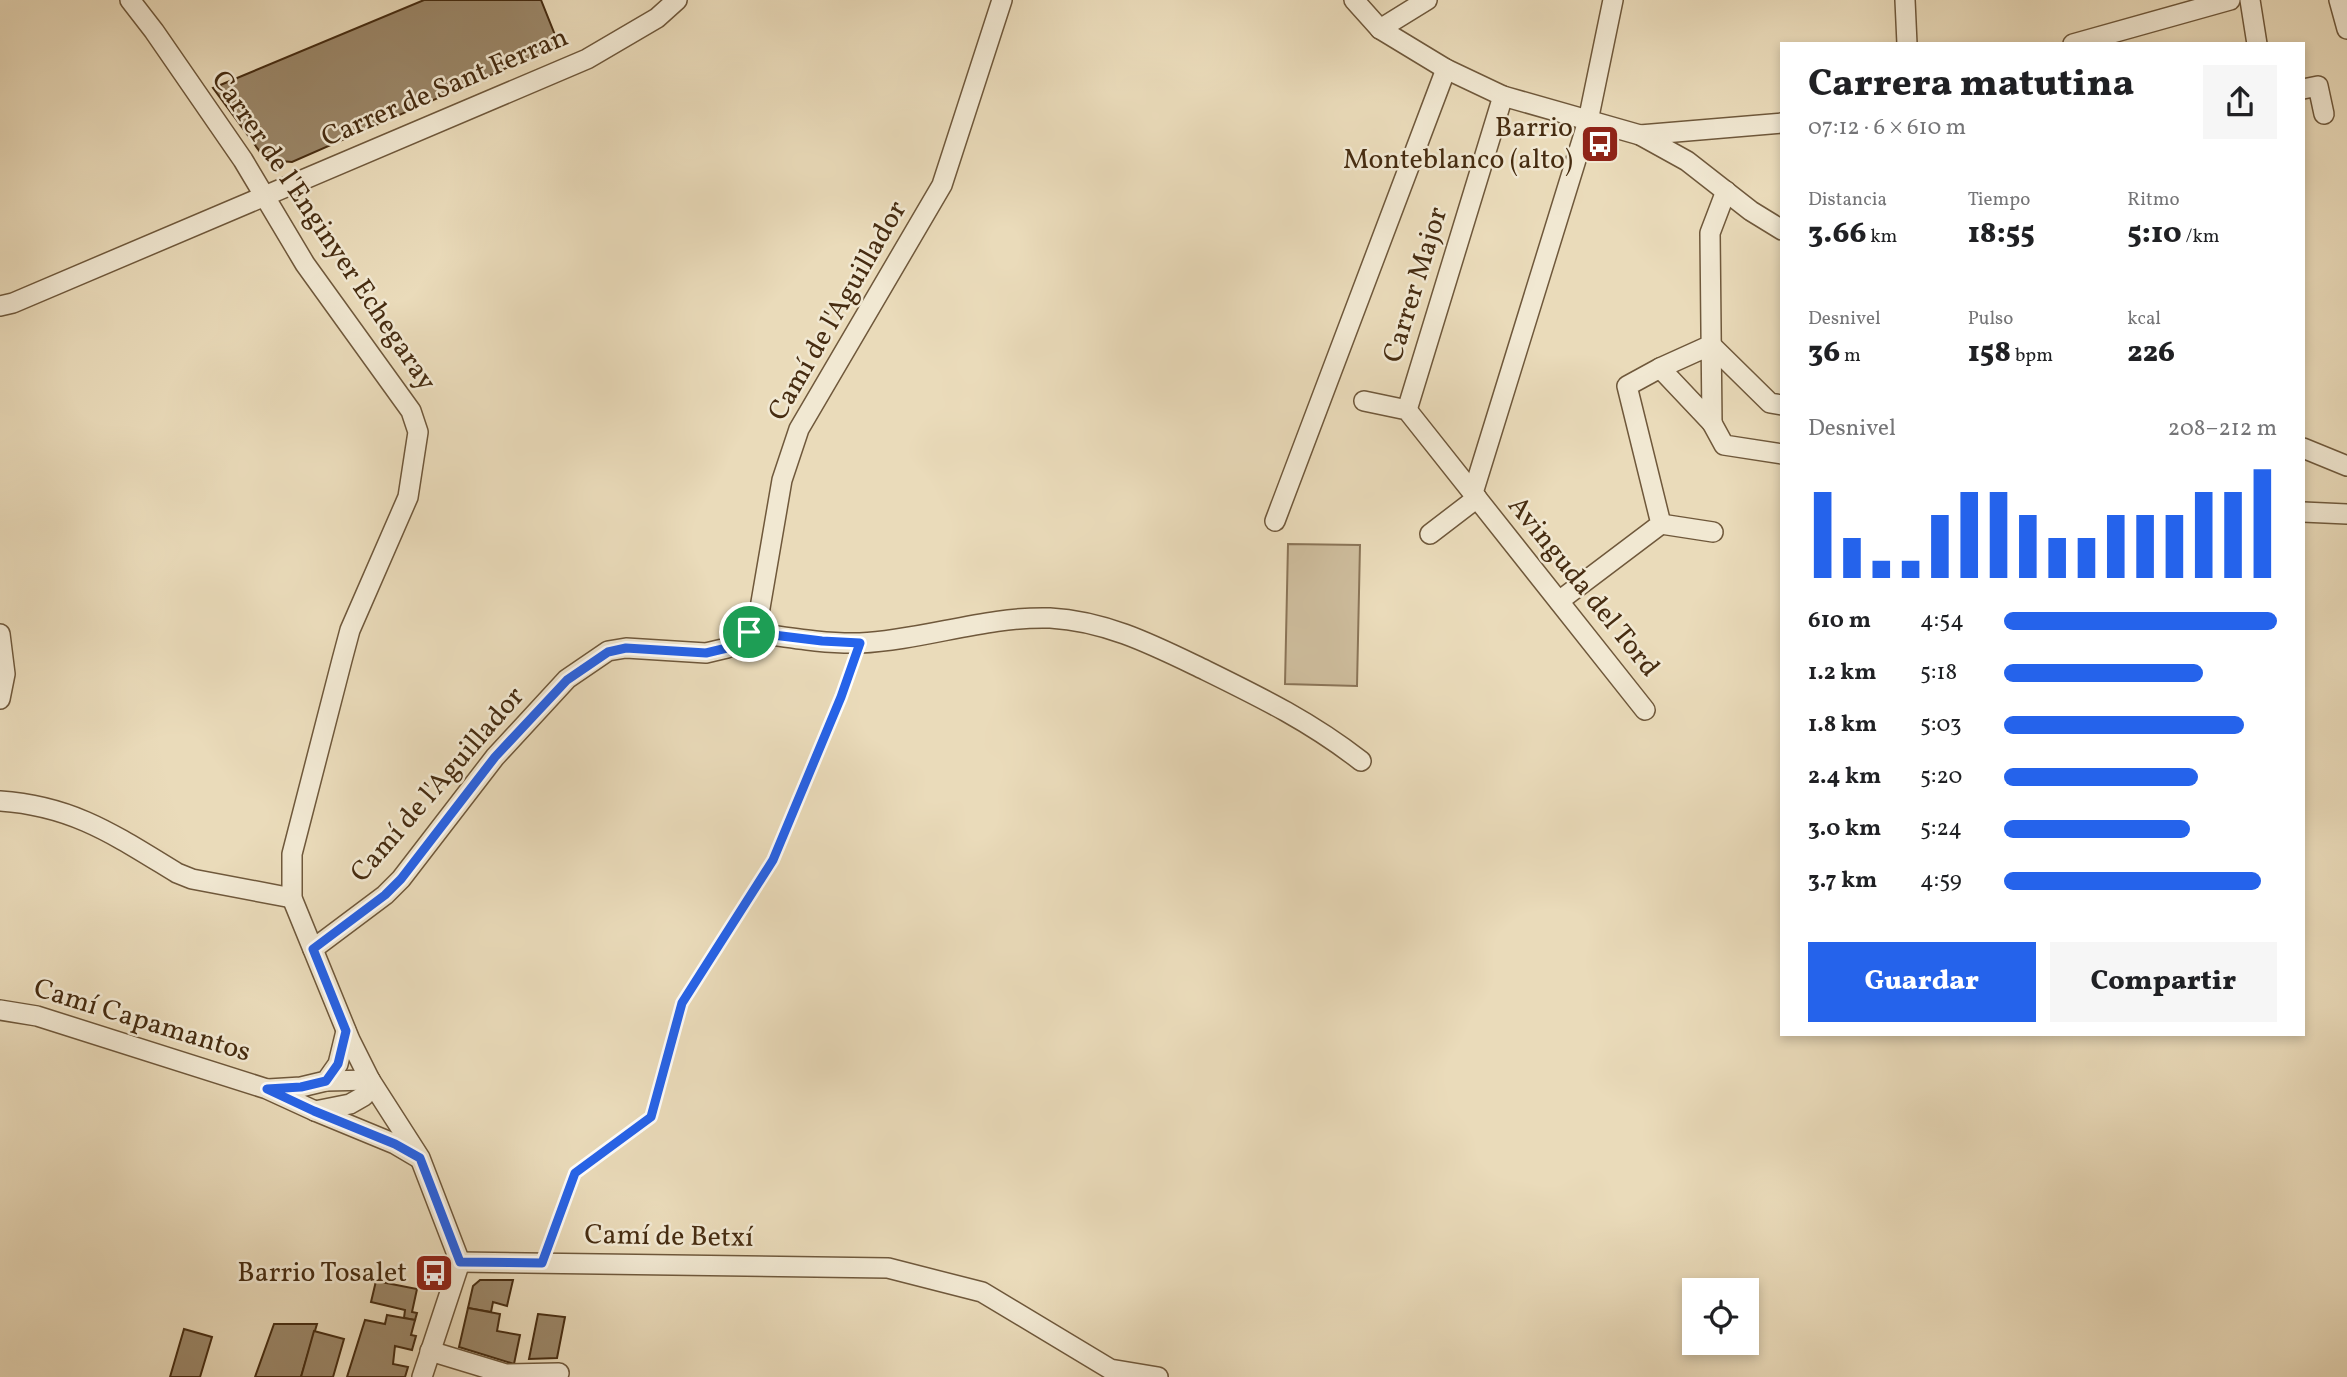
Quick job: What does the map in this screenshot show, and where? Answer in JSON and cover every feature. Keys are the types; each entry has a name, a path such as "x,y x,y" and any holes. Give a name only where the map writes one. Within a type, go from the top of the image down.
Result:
{"street":[{"name":"Carrer de l'Enginyer Echegaray","path":"130,0 266,196 305,264 411,411 418,432 408,497 350,630 292,854 292,898 313,949"},
{"name":"Carrer de Sant Ferran","path":"0,306 13,303 587,59 657,18 677,0"},
{"name":"Camí de l'Aguillador","path":"313,949 385,895 401,879 495,757 567,680 608,652 626,648 706,653 727,648 741,641 749,632 760,608 782,480 799,429 942,185 1002,0"},
{"path":"1354,0 1380,29 1446,69 1503,96 1640,135 1687,161 1751,211 1780,229"},
{"path":"1380,29 1427,0"},
{"path":"1475,496 1588,121 1613,0"},
{"path":"1905,0 1907,42"},
{"path":"2080,42 2230,0"},
{"path":"2250,0 2257,42"},
{"path":"2339,0 2347,29"},
{"path":"1275,521 1446,69"},
{"path":"2305,89 2318,86 2324,114"},
{"name":"Carrer Major","path":"1407,410 1503,96"},
{"path":"1640,135 1780,123"},
{"path":"1713,423 1710,233 1726,191"},
{"path":"1661,524 1627,386 1711,345"},
{"path":"1711,345 1770,403 1780,405"},
{"path":"1660,368 1713,423 1724,445 1780,454"},
{"path":"1364,401 1407,410 1475,496"},
{"path":"2305,450 2347,466"},
{"name":"Avinguda del Tord","path":"1430,534 1475,496 1646,710"},
{"path":"2305,512 2347,514"},
{"path":"1559,601 1661,524 1713,532"},
{"path":"749,632 860,643 1018,620 1049,618 1081,621 1132,635 1284,708 1361,761"},
{"path":"0,634 5,674 0,699"},
{"path":"0,801 54,809 87,820 177,873 192,879 292,898"},
{"path":"313,949 346,1031 370,1080 420,1158 460,1262 422,1377"},
{"name":"Camí Capamantos","path":"0,1010 37,1016 267,1089 395,1144 420,1158"},
{"path":"326,1081 338,1064 346,1031"},
{"path":"314,1111 350,1104 364,1096 370,1080"},
{"name":"Camí Capamantos","path":"267,1089 301,1087 326,1081 370,1080"},
{"name":"Camí de Betxí","path":"460,1262 888,1268 982,1292 1110,1369 1158,1377"},
{"path":"430,1351 506,1374 559,1373"}],"path":[{"path":"542,1263 575,1173 651,1117 682,1003 773,860 841,697 860,643"}],"shaded area":[{"path":"1288,544 1360,545 1357,686 1285,684"}],"building":[{"path":"424,0 541,0 559,45 292,162 266,160 213,88"},
{"path":"480,1280 513,1280 507,1306 493,1302 491,1312 468,1308 473,1286"},
{"path":"376,1281 417,1289 412,1312 417,1313 415,1320 404,1318 405,1310 371,1302"},
{"path":"468,1308 500,1314 497,1331 520,1335 514,1364 459,1347"},
{"path":"538,1314 565,1317 557,1358 529,1359"},
{"path":"387,1315 415,1320 411,1335 416,1336 412,1350 395,1346 393,1364 408,1367 405,1377 347,1377 365,1320 385,1324"},
{"path":"274,1324 317,1324 301,1377 255,1377"},
{"path":"184,1329 212,1337 200,1377 170,1377"},
{"path":"314,1331 344,1339 333,1377 301,1377"}],"place":[{"name":"Barrio Monteblanco (alto)","path":"1600,144"},
{"name":"Barrio Tosalet","path":"434,1273"}],"route":[{"path":"749,632 860,643 841,697 773,860 682,1003 651,1117 575,1173 542,1263 460,1262 420,1158 395,1144 267,1089 301,1087 326,1081 338,1064 346,1031 313,949 359,916 401,879 495,757 567,680 608,652 626,648 706,653 727,648 741,641 749,632"}]}
